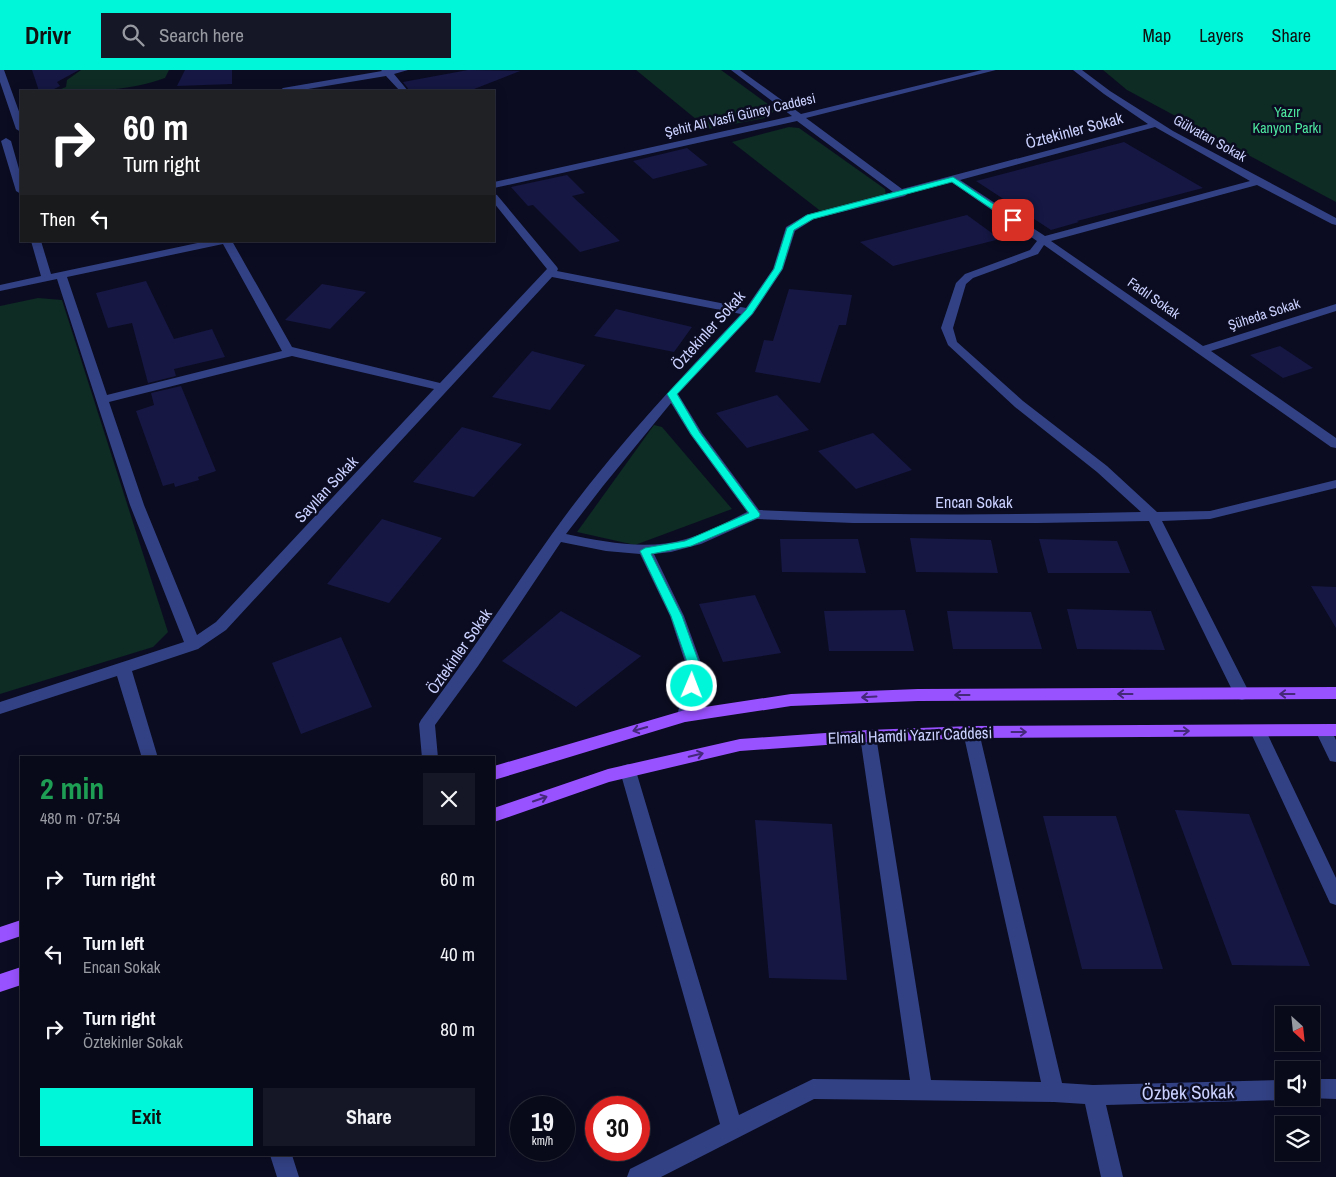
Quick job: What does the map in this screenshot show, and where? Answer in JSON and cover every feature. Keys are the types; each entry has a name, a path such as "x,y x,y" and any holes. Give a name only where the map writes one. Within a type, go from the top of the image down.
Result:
{"main road":[{"path":"495,773 685,716 791,700 908,695 1336,693"},
{"name":"Elmalı Hamdi Yazır Caddesi","path":"495,815 608,776 740,745 868,736 970,732 1330,730"},
{"path":"0,935 20,928"},
{"path":"0,983 20,976"}],"street":[{"path":"0,70 20,126"},
{"path":"288,90 386,71 404,70"},
{"path":"734,70 902,194"},
{"name":"Şehit Ali Vasfi Güney Caddesi","path":"495,185 797,118 992,70"},
{"name":"Gülvatan Sokak","path":"1077,70 1102,90 1157,124 1336,222"},
{"path":"386,71 403,90"},
{"name":"Öztekinler Sokak","path":"430,756 427,724 473,662 557,537 598,482 672,394 749,312 778,269 790,229 810,217 902,194 1157,124"},
{"path":"7,141 20,187"},
{"name":"Fadıl Sokak","path":"953,179 1044,240 1336,444"},
{"path":"1242,694 1153,516 1102,469 1020,404 952,343 948,328 961,283 969,276 1034,252 1044,240 1260,181"},
{"path":"495,198 553,269 549,274 749,312"},
{"path":"36,242 47,278"},
{"path":"0,288 220,242"},
{"path":"226,242 287,349 292,352 444,388"},
{"name":"Sayılan Sokak","path":"0,708 193,646 220,626 549,274"},
{"path":"61,275 136,505 193,646"},
{"name":"Şüheda Sokak","path":"1202,350 1336,307"},
{"path":"102,400 292,352"},
{"path":"557,537 645,551 687,544 755,514 696,434 672,394"},
{"name":"Encan Sokak","path":"755,514 882,519 1038,519 1210,514 1336,484"},
{"path":"645,551 676,616 696,671 685,716"},
{"path":"123,668 149,756"},
{"path":"1330,730 1336,756"},
{"path":"1258,731 1336,897"},
{"path":"970,732 1054,1092"},
{"path":"868,736 922,1090"},
{"path":"628,771 732,1128"},
{"name":"Özbek Sokak","path":"638,1177 732,1128 813,1089 1054,1092 1093,1095 1275,1090"},
{"path":"1320,1089 1336,1089"},
{"path":"1093,1095 1112,1177"},
{"path":"281,1156 288,1177"}],"green space":[{"path":"81,70 169,70 165,78 125,88 58,90 66,87 67,80"},
{"path":"636,70 721,70 776,110 765,118 708,129"},
{"name":"Yazır Kanyon Parkı","path":"1103,70 1336,70 1336,202 1127,90"},
{"path":"789,127 799,128 885,189 886,195 823,213 732,142"},
{"path":"38,298 62,300 168,632 153,647 0,694 0,306"},
{"path":"654,425 662,427 732,509 635,545 577,532"}],"building":[{"path":"32,70 79,70 57,82 60,86 52,90 39,90"},
{"path":"185,70 232,70 232,84 177,86"},
{"path":"468,70 520,71 472,90 409,90 403,82"},
{"path":"1124,142 1203,188 1077,221 1079,222 1051,230 976,181"},
{"path":"687,148 708,165 653,179 633,161"},
{"path":"567,175 585,193 572,196 620,241 580,252 533,205 528,206 511,187"},
{"path":"967,215 1000,239 893,266 860,242"},
{"path":"146,281 174,339 212,329 225,357 174,369 176,376 148,383 132,323 108,328 96,293"},
{"path":"322,284 366,292 330,329 285,320"},
{"path":"789,289 852,295 846,325 839,325 820,383 755,372 764,340 773,341"},
{"path":"616,309 692,327 674,352 594,336"},
{"path":"1280,346 1313,368 1283,378 1250,355"},
{"path":"532,351 585,365 550,410 492,397"},
{"path":"181,386 216,471 198,477 199,480 175,487 174,483 163,486 136,411 154,405 151,393"},
{"path":"777,395 809,430 747,448 716,413"},
{"path":"462,427 522,444 474,497 413,482"},
{"path":"873,433 912,470 856,489 818,451"},
{"path":"382,519 442,538 389,603 327,584"},
{"path":"910,538 991,540 998,573 916,572"},
{"path":"780,539 858,539 866,573 782,572"},
{"path":"1039,539 1117,541 1130,573 1048,573"},
{"path":"1311,586 1336,587 1336,628"},
{"path":"755,595 781,653 723,662 699,604"},
{"path":"1067,609 1151,611 1165,650 1077,649"},
{"path":"905,610 914,651 829,651 824,611"},
{"path":"561,611 641,656 576,707 502,661"},
{"path":"947,611 1031,612 1042,649 953,649"},
{"path":"341,637 372,707 301,734 272,663"},
{"path":"1175,810 1249,814 1310,966 1232,965"},
{"path":"1043,816 1116,816 1163,969 1082,969"},
{"path":"755,820 832,824 847,980 769,978"}],"route":[{"path":"692,686 696,671 690,653 676,616 645,551 687,544 755,514 696,434 672,394 749,312 778,269 790,229 810,217 953,179 1013,220"}]}
